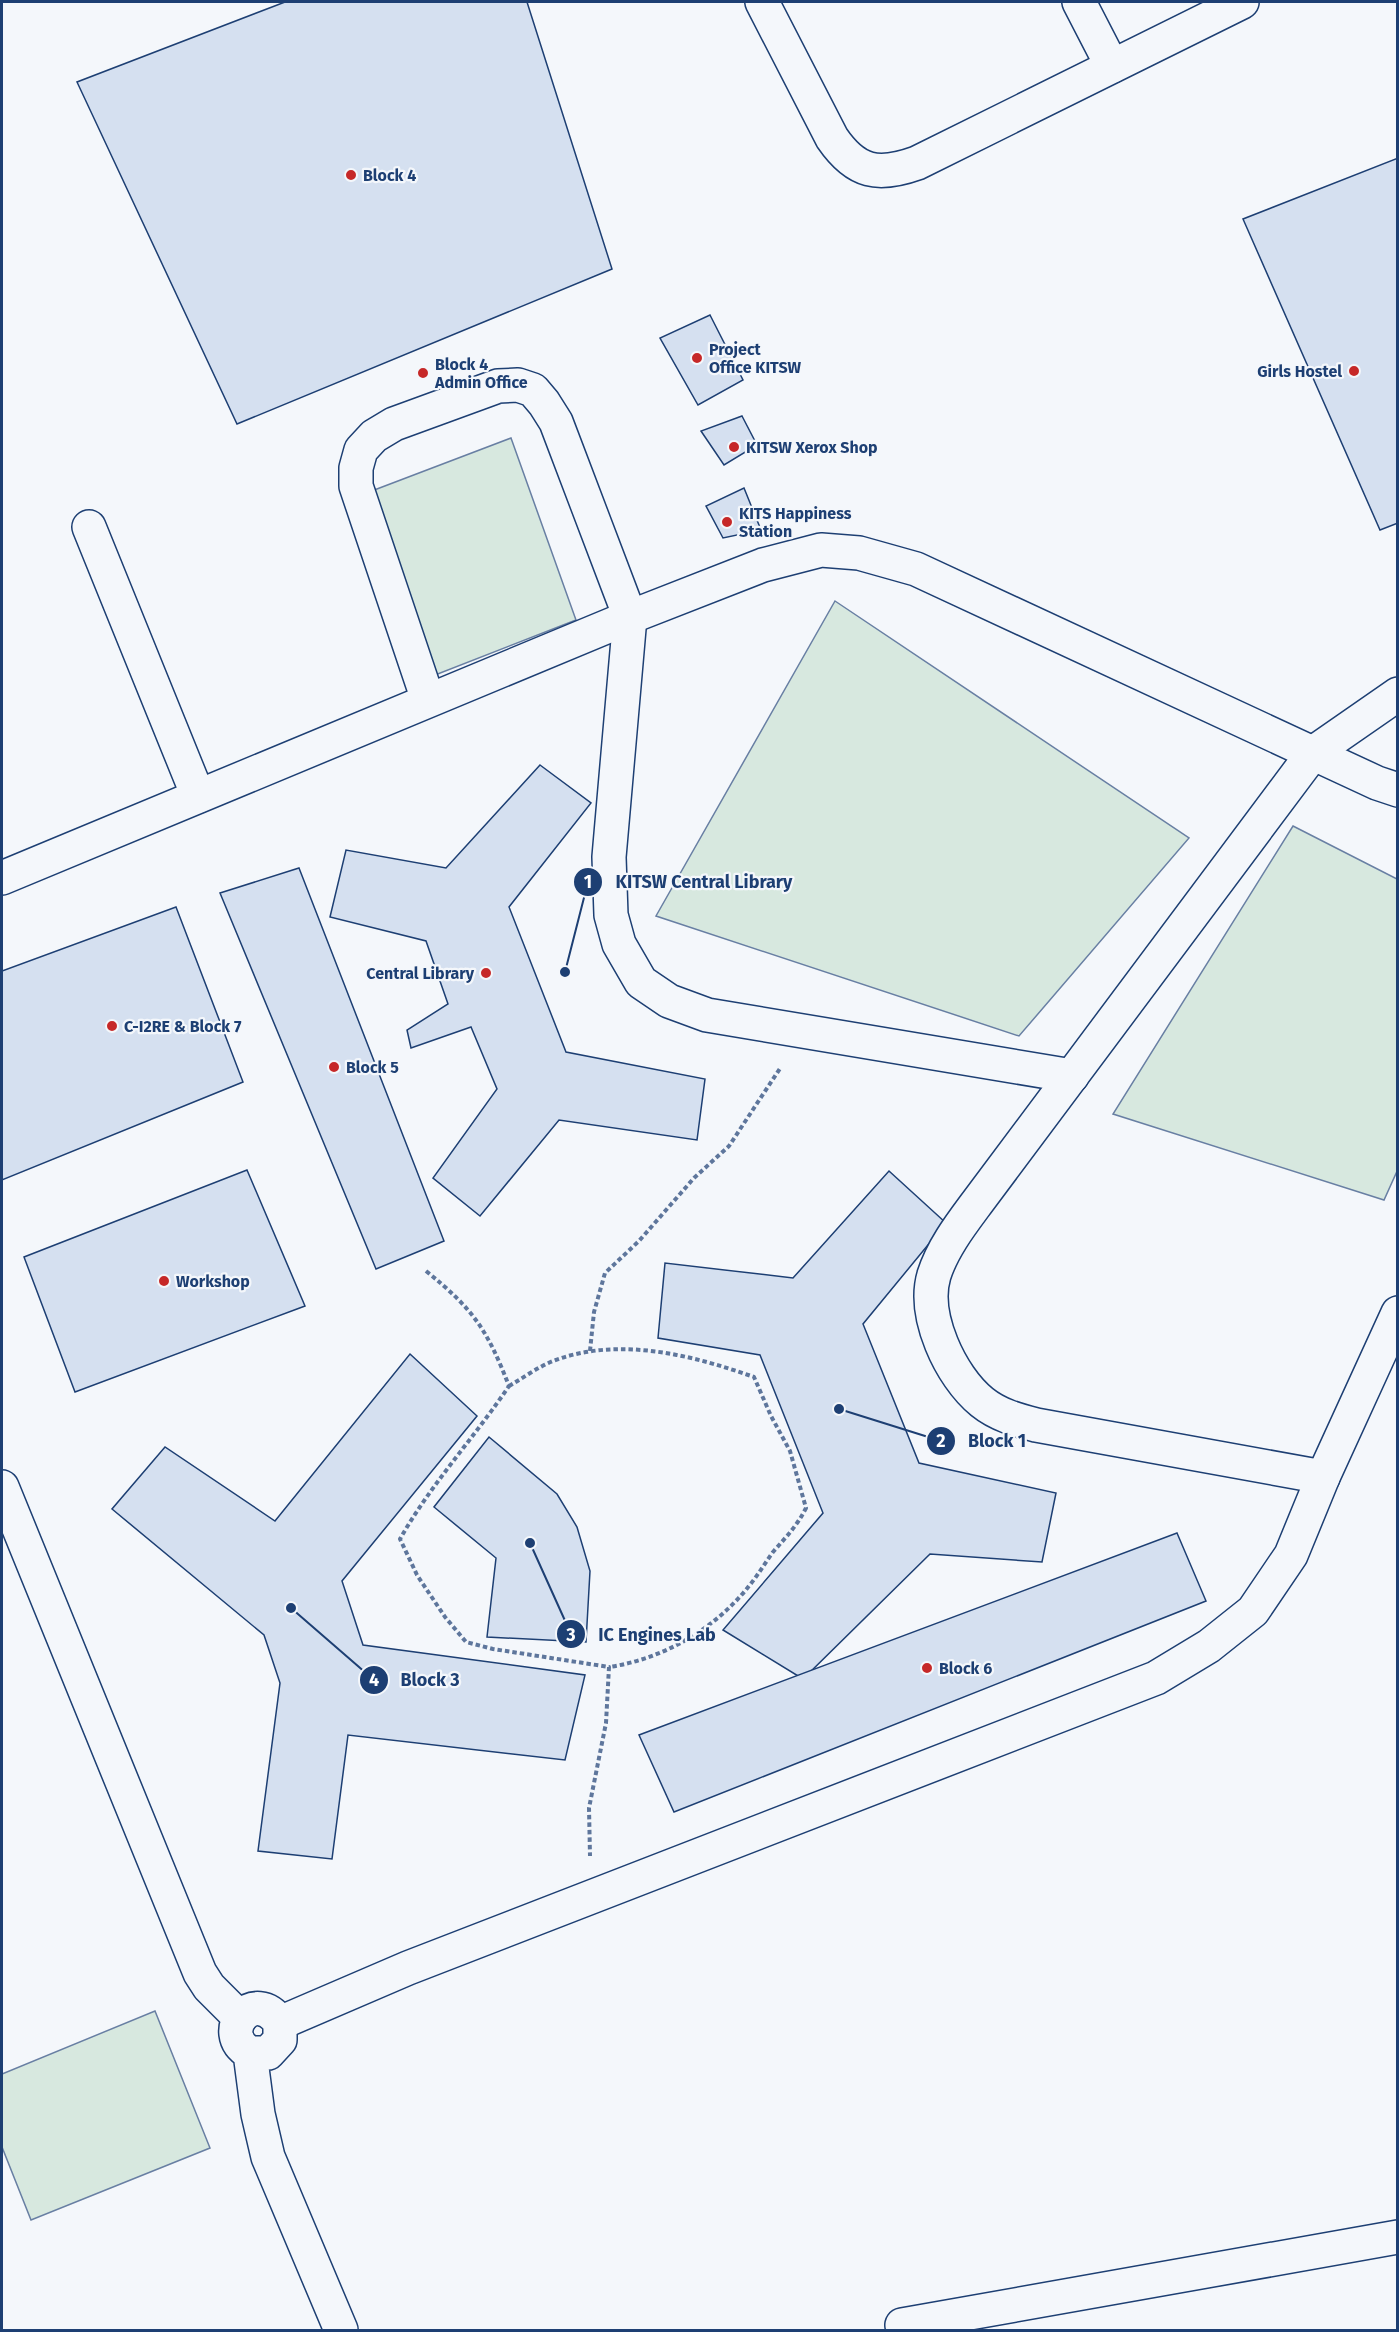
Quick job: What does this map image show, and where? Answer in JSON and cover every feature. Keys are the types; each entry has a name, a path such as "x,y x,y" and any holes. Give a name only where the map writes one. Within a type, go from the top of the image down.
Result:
{"street":[{"path":"762,2 843,155 859,166 874,171 895,171 917,164 1242,2"},
{"path":"1079,2 1113,66"},
{"path":"428,700 356,486 356,468 361,450 374,436 394,424 498,386 518,385 533,390 556,422 630,617 609,857 610,915 619,944 641,982 669,1001 707,1015 1072,1076"},
{"path":"89,527 198,796"},
{"path":"2,878 630,617 763,566 822,550 859,552 916,569 1398,790"},
{"path":"1323,1478 1036,1425 1004,1416 981,1401 944,1349 932,1314 934,1276 949,1242 1313,753 1398,694"},
{"path":"280,2022 408,1968 1156,1678 1209,1646 1253,1611 1291,1555 1323,1478 1398,1313"},
{"path":"2,1487 200,1973 209,1988 240,2018"},
{"path":"262,2008 273,2013 280,2022 282,2035 273,2050 262,2055 250,2053 237,2041 236,2029 240,2018 250,2010 262,2008"},
{"path":"250,2053 258,2114 268,2157 341,2331"},
{"path":"902,2325 1398,2237"}],"path":[{"path":"590,1351 594,1312 605,1273 639,1241 694,1178 729,1146 774,1079 801,1031"},
{"path":"426,1271 458,1297 477,1318 498,1356 509,1386"},
{"path":"590,1351 643,1351 695,1358 754,1377 790,1451 806,1508 797,1527 774,1552 749,1587 722,1614 698,1632 664,1652 636,1663 609,1667 493,1649 466,1642 445,1617 417,1575 400,1539 420,1503 484,1424 509,1386 552,1361 590,1351"},
{"path":"596,1895 590,1860 589,1808 602,1750 609,1667"}],"shaded area":[{"path":"511,438 576,620 430,677 369,492"},
{"path":"835,601 1189,838 1019,1036 656,916"},
{"path":"1293,826 1397,879 1398,1169 1384,1200 1113,1114"},
{"path":"155,2011 210,2148 31,2220 2,2147 2,2074"}],"building":[{"name":"Block 4","path":"285,2 527,2 612,269 237,424 77,82"},
{"name":"Girls Hostel","path":"1398,158 1398,523 1380,530 1243,219"},
{"path":"710,315 743,380 698,405 660,338"},
{"path":"742,416 757,445 724,465 701,431"},
{"path":"744,488 761,530 723,538 706,506"},
{"name":"Central Library","path":"540,765 591,803 509,907 566,1052 705,1079 697,1140 559,1120 480,1216 433,1178 497,1089 471,1027 411,1048 407,1030 448,1004 426,941 330,917 346,850 446,868"},
{"name":"Block 5","path":"299,868 444,1241 376,1269 220,893"},
{"name":"C-I2RE & Block 7","path":"176,907 243,1082 2,1180 2,971"},
{"name":"Workshop","path":"247,1170 305,1306 75,1392 24,1257"},
{"path":"889,1171 946,1223 863,1324 919,1463 1056,1493 1042,1562 930,1554 803,1679 723,1630 823,1513 760,1355 658,1338 665,1263 793,1278"},
{"path":"410,1354 477,1416 342,1581 363,1645 585,1675 565,1760 348,1735 332,1859 258,1851 280,1683 264,1635 112,1509 165,1447 275,1521"},
{"path":"489,1437 557,1494 577,1527 590,1571 586,1642 487,1637 496,1558 434,1507"},
{"name":"Block 6","path":"1177,1533 1206,1601 674,1812 639,1735"}],"place":[{"name":"Block 4","path":"351,175"},
{"name":"Project Office KITSW","path":"697,358"},
{"name":"Girls Hostel","path":"1354,371"},
{"name":"Block 4 Admin Office","path":"423,373"},
{"name":"KITSW Xerox Shop","path":"734,447"},
{"name":"KITS Happiness Station","path":"727,522"},
{"name":"KITSW Central Library","path":"565,972"},
{"name":"Central Library","path":"486,973"},
{"name":"C-I2RE & Block 7","path":"112,1026"},
{"name":"Block 5","path":"334,1067"},
{"name":"Workshop","path":"164,1281"},
{"name":"Block 1","path":"839,1409"},
{"name":"IC Engines Lab","path":"530,1543"},
{"name":"Block 3","path":"291,1608"},
{"name":"Block 6","path":"927,1668"}]}
